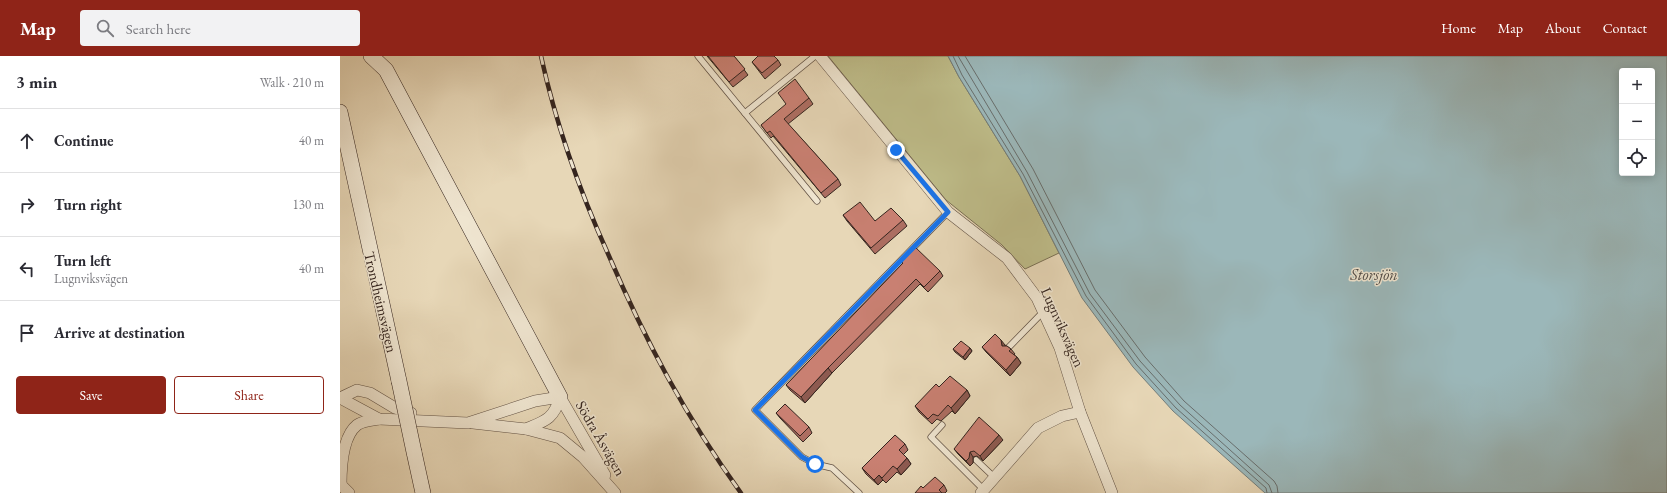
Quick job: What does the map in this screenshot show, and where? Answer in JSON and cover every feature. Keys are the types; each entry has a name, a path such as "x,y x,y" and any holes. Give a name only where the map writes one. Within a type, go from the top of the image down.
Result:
{"main road":[{"path":"371,56 386,70 560,397"},
{"name":"Trondheimsvägen","path":"340,112 423,493"}],"street":[{"name":"Lugnviksvägen","path":"820,56 948,212 1007,258 1037,298 1060,348 1080,412 1112,493"},
{"path":"340,398 357,390 370,393 395,408 436,420"},
{"path":"468,423 535,401 560,397 556,411 544,422 526,429"},
{"name":"Södra Åsvägen","path":"560,397 615,493"},
{"path":"340,398 379,419"},
{"path":"983,491 1038,428 1062,416 1080,412"},
{"path":"350,493 340,484 340,467 343,454 352,432 358,424 379,419 436,420"},
{"name":"Södra Åsvägen","path":"436,420 526,429 560,438 583,457 615,493"}],"lane":[{"path":"698,56 817,201"},
{"path":"745,113 815,56"},
{"path":"859,493 832,468 815,464 802,457 755,410 948,212"},
{"path":"1008,348 1044,312"},
{"path":"942,425 931,437 983,491"},
{"path":"976,460 995,478"}],"shaded area":[{"path":"828,56 948,56 959,77 1020,176 1059,253 1025,269 1002,245 946,200"}],"water":[{"name":"Storsjön","path":"948,56 1667,56 1667,493 1265,493 1173,411 1133,367 1082,298 1020,176 959,77"}],"building":[{"path":"708,56 734,56 745,69 729,82"},
{"path":"758,56 774,56 778,60 762,73 752,62"},
{"path":"795,79 809,98 784,119 838,179 821,193 770,131 767,133 761,125 786,104 778,93"},
{"path":"860,202 875,221 891,208 903,220 871,248 843,215"},
{"path":"915,247 940,271 924,287 916,279 801,397 786,385 903,263 901,262"},
{"path":"995,334 1001,340 1002,346 1007,346 1011,349 1009,351 1017,357 1006,370 982,347"},
{"path":"961,341 970,348 963,357 953,349"},
{"path":"950,376 967,390 951,408 948,405 938,416 933,414 928,419 915,406 936,384 939,387"},
{"path":"785,404 809,427 800,436 776,413"},
{"path":"979,417 999,435 980,456 974,451 970,452 969,458 966,461 954,449"},
{"path":"895,435 905,444 899,450 907,458 897,469 893,466 882,478 879,475 874,480 862,468"},
{"path":"935,477 944,485 939,490 942,493 915,493 921,486 923,488"}],"railway":[{"path":"541,56 561,133 588,207 623,288 668,378 702,436 741,493"}],"route":[{"path":"815,464 802,457 755,410 948,212 896,150"}]}
